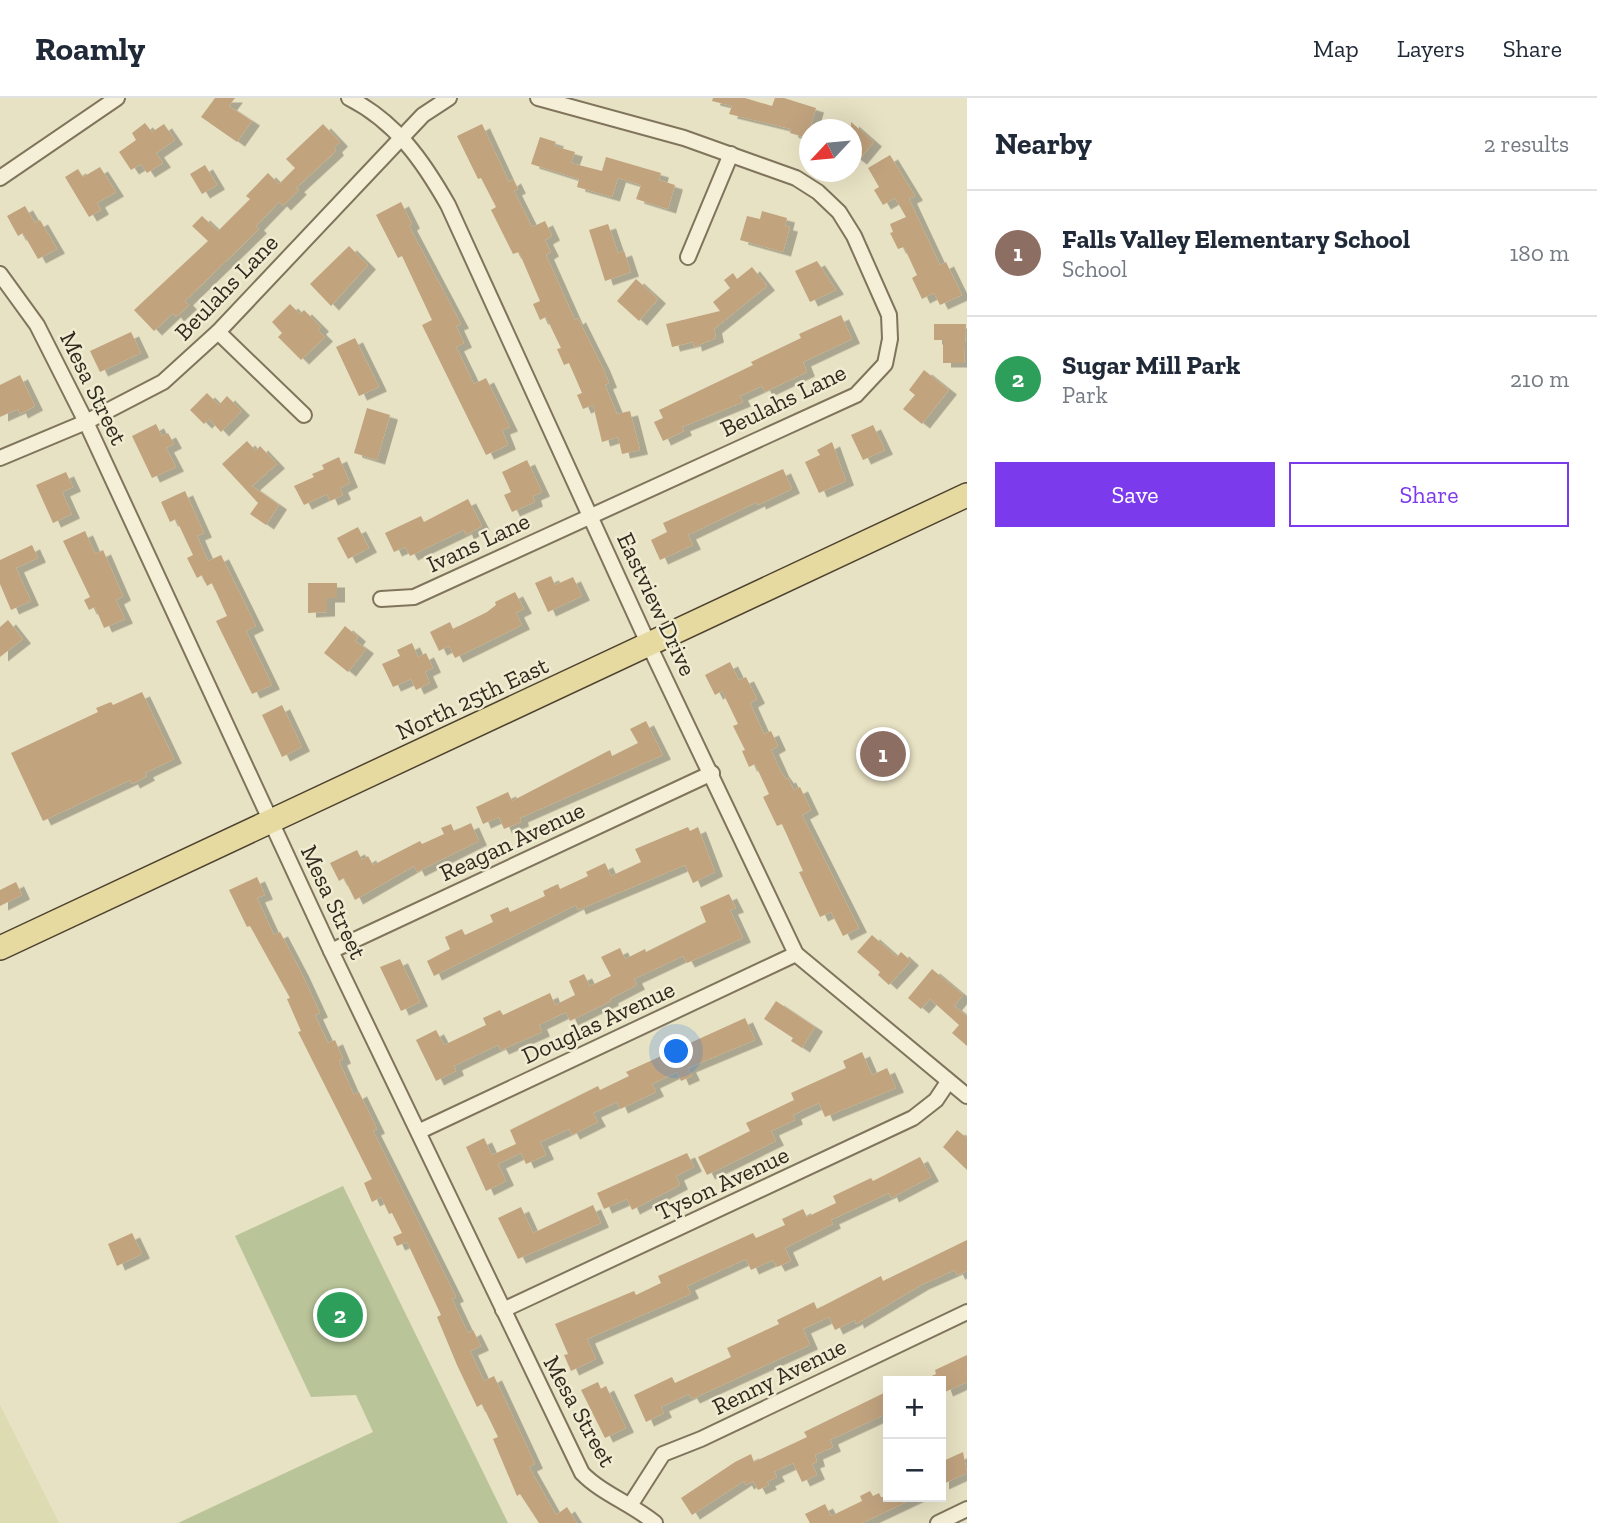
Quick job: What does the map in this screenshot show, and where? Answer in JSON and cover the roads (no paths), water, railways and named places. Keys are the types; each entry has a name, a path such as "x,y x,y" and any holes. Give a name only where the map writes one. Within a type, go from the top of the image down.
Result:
{"main road":[{"name":"North 25th East","path":"0,948 967,495"}],"street":[{"path":"0,178 117,98"},
{"name":"Eastview Drive","path":"349,98 368,108 402,136 429,171 448,205 648,643 712,772 796,954 967,1097"},
{"name":"Beulahs Lane","path":"0,458 86,422 163,382 218,332 423,115 449,98"},
{"name":"Beulahs Lane","path":"538,98 684,138 796,178 839,212 854,236 889,315 890,339 885,364 856,395 591,514"},
{"path":"688,257 731,154"},
{"name":"Mesa Street","path":"0,274 37,324 86,422 331,951 420,1130 582,1473 594,1486 631,1504 655,1523"},
{"path":"218,332 304,415"},
{"name":"Ivans Lane","path":"381,599 414,597 591,514"},
{"name":"Reagan Avenue","path":"331,951 712,772"},
{"name":"Douglas Avenue","path":"420,1130 796,954"},
{"name":"Tyson Avenue","path":"503,1310 913,1118 936,1100 948,1082"},
{"name":"Renny Avenue","path":"631,1504 663,1454 701,1439 967,1311"},
{"path":"938,1523 967,1509"}],"place":[{"name":"Falls Valley Elementary School","path":"883,754"},
{"name":"Sugar Mill Park","path":"340,1315"}]}
